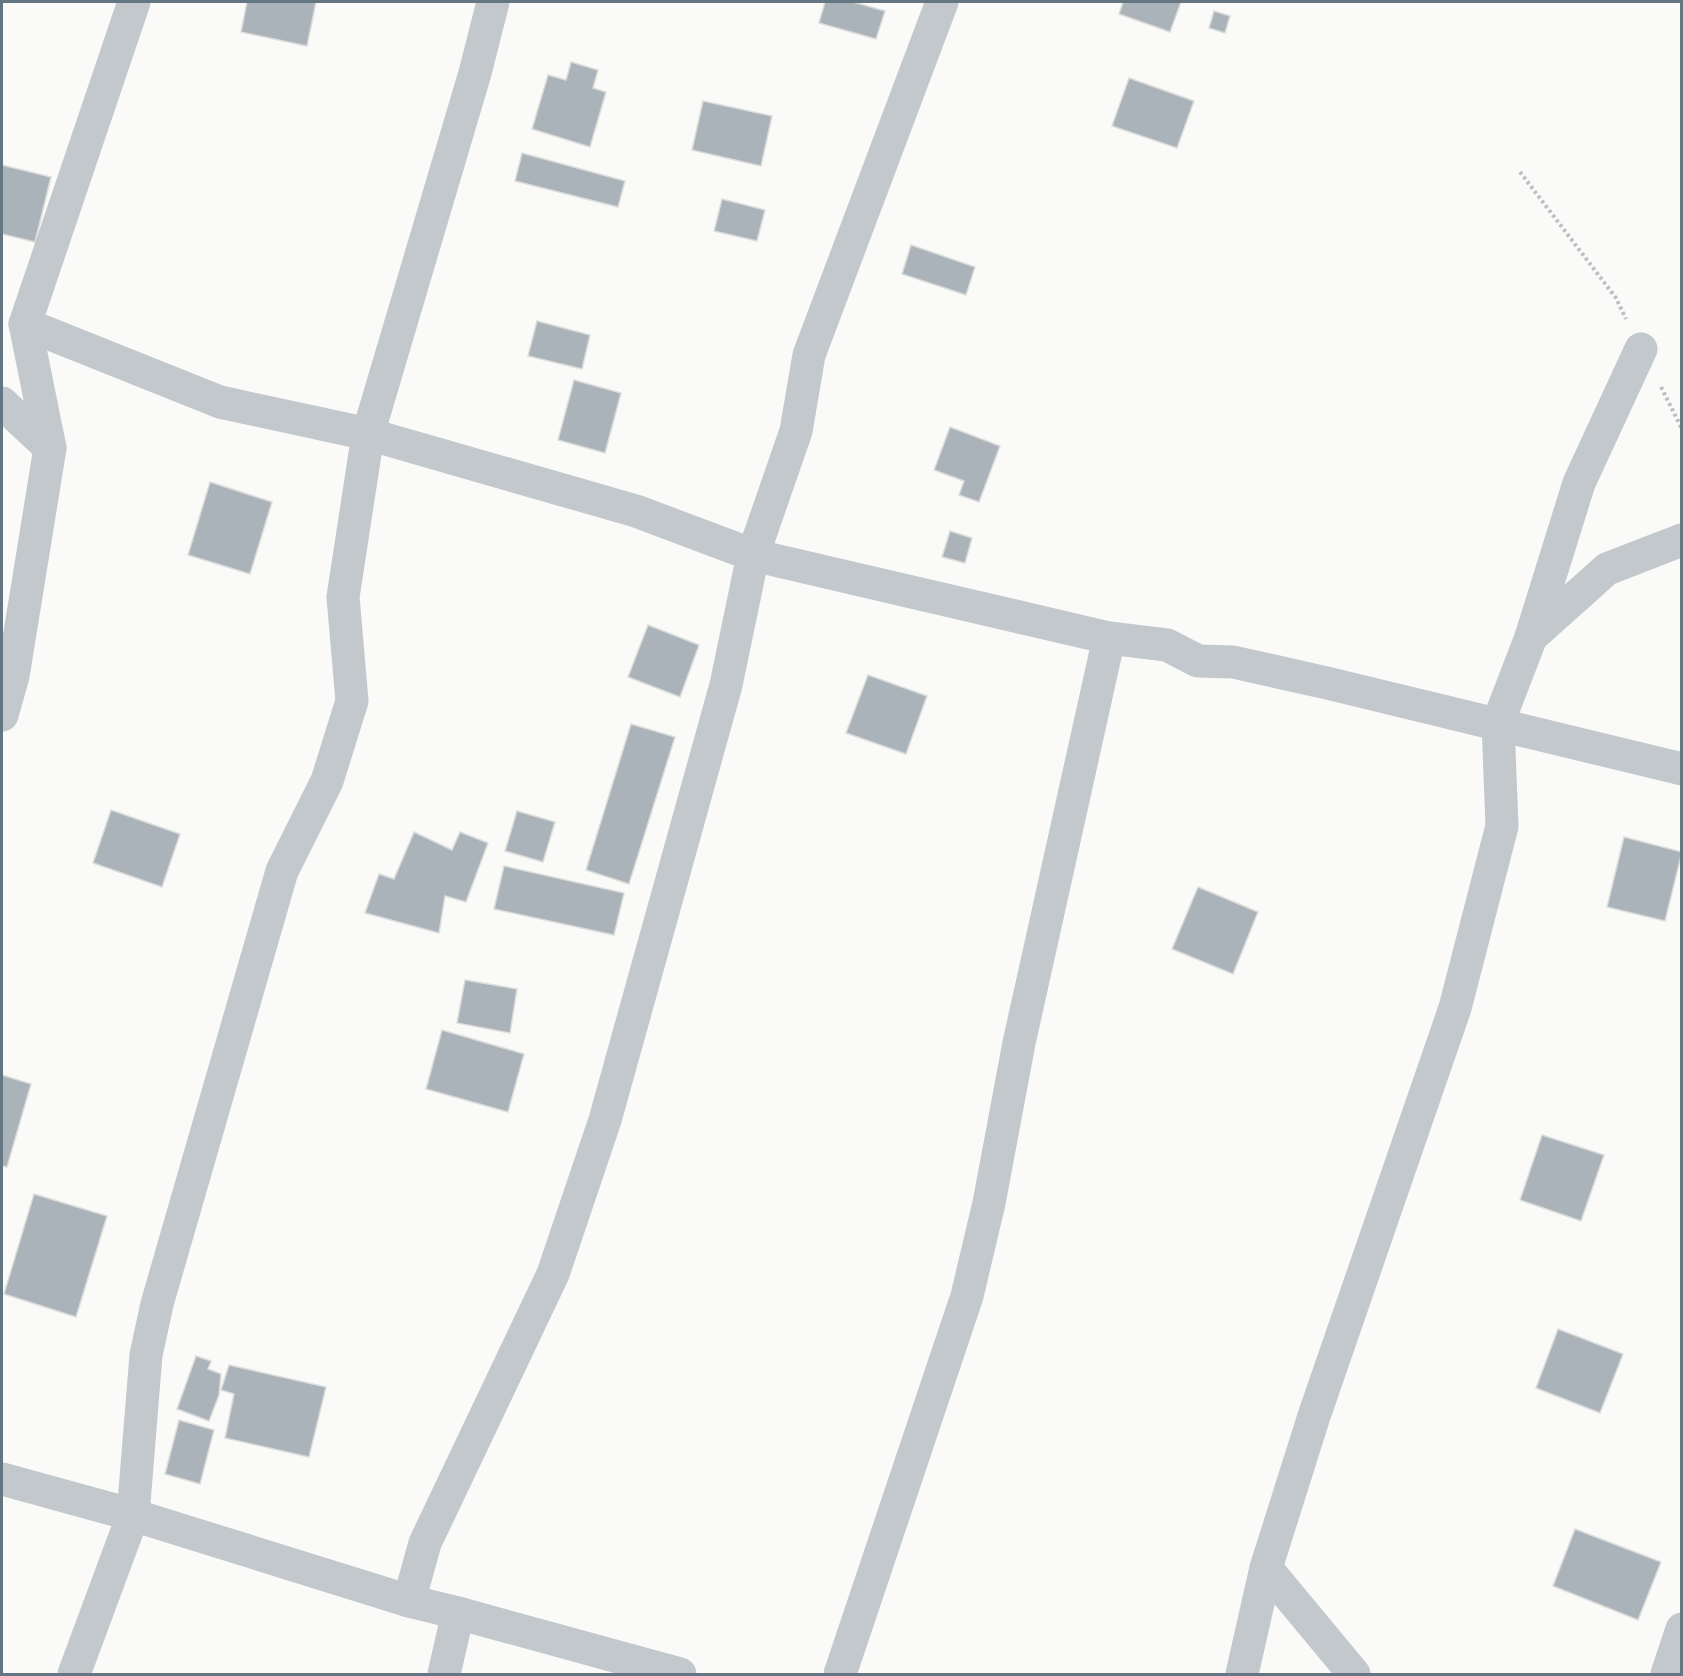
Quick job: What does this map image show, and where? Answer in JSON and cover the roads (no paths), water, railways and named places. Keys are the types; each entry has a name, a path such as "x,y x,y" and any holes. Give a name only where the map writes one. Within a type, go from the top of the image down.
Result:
{"street":[{"path":"2,715 7,671 50,448 25,324 134,2"},
{"path":"74,1674 133,1515 146,1355 157,1304 282,871 327,781 352,701 343,597 368,434 475,73 493,2"},
{"path":"409,1601 425,1543 553,1274 605,1120 726,685 753,555 796,431 809,355 942,2"},
{"path":"25,324 220,402 368,434 636,511 753,555 1109,638 1167,645 1198,661 1233,662 1327,682 1682,769"},
{"path":"1242,1674 1266,1568 1314,1416 1455,1008 1502,826 1498,723 1531,637 1579,483 1641,349"},
{"path":"2,403 50,448"},
{"path":"1531,637 1607,569 1682,540"},
{"path":"840,1674 967,1296 989,1203 1019,1042 1109,638"},
{"path":"2,1479 133,1515 409,1601 680,1674"},
{"path":"1266,1568 1354,1674"},
{"path":"444,1674 458,1613"},
{"path":"1667,1674 1682,1629"}]}
